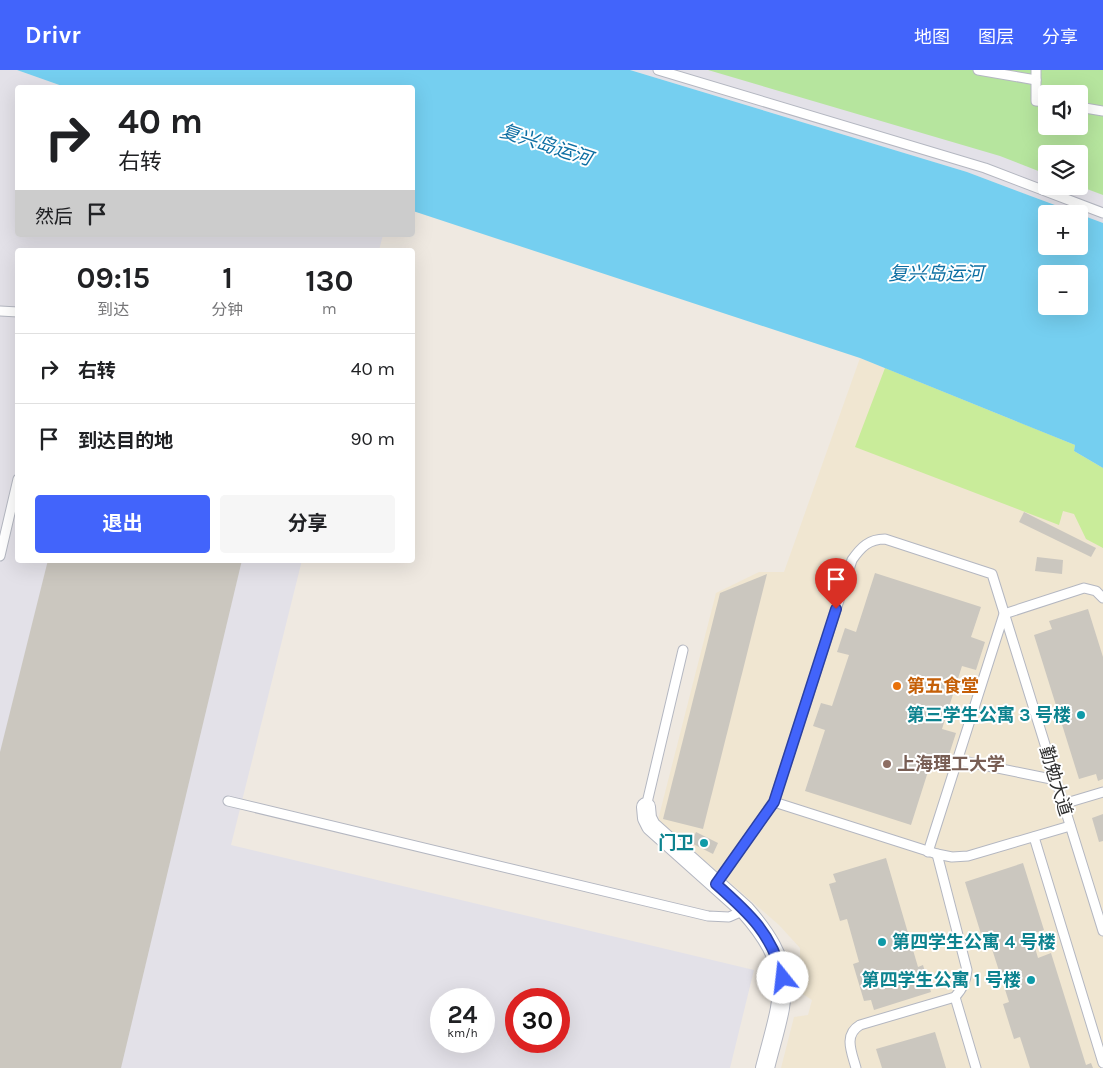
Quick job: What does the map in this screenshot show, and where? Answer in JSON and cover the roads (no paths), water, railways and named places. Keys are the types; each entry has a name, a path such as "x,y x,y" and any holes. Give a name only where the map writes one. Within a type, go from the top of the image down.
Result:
{"street":[{"path":"646,807 647,818 651,826 745,910 758,924 779,960 783,978 782,1000 765,1068"}],"lane":[{"path":"658,70 985,168 1103,213"},
{"path":"978,70 1036,80"},
{"path":"1036,70 1036,101 1038,101"},
{"path":"1088,108 1103,111"},
{"path":"0,310 15,312"},
{"path":"0,556 15,492"},
{"name":"勤勉大道","path":"774,802 850,568 859,550 867,543 876,539 885,539 992,574 1103,931"},
{"path":"856,1068 850,1044 851,1033 855,1028 955,997 962,988 967,970 933,853 958,760 1004,614 1084,588 1096,591 1103,598"},
{"path":"646,807 683,650"},
{"path":"958,760 1056,780"},
{"path":"1064,804 1103,792"},
{"path":"228,801 708,916 729,917 745,910"},
{"path":"716,884 774,802 933,853 952,857 968,856 1070,826"},
{"path":"1034,837 1103,1063"},
{"path":"955,997 976,1068"}],"water":[{"name":"复兴岛运河","path":"17,70 630,70 967,172 1055,205 1038,205 1038,255 1088,255 1088,217 1103,223 1103,468 1074,451 1075,445 860,358 415,212 415,85 59,85"}],"place":[{"name":"第五食堂","path":"897,686"},
{"name":"第三学生公寓 3 号楼","path":"1081,715"},
{"name":"上海理工大学","path":"887,764"},
{"name":"门卫","path":"704,843"},
{"name":"第四学生公寓 4 号楼","path":"882,942"},
{"name":"第四学生公寓 1 号楼","path":"1031,980"}]}
